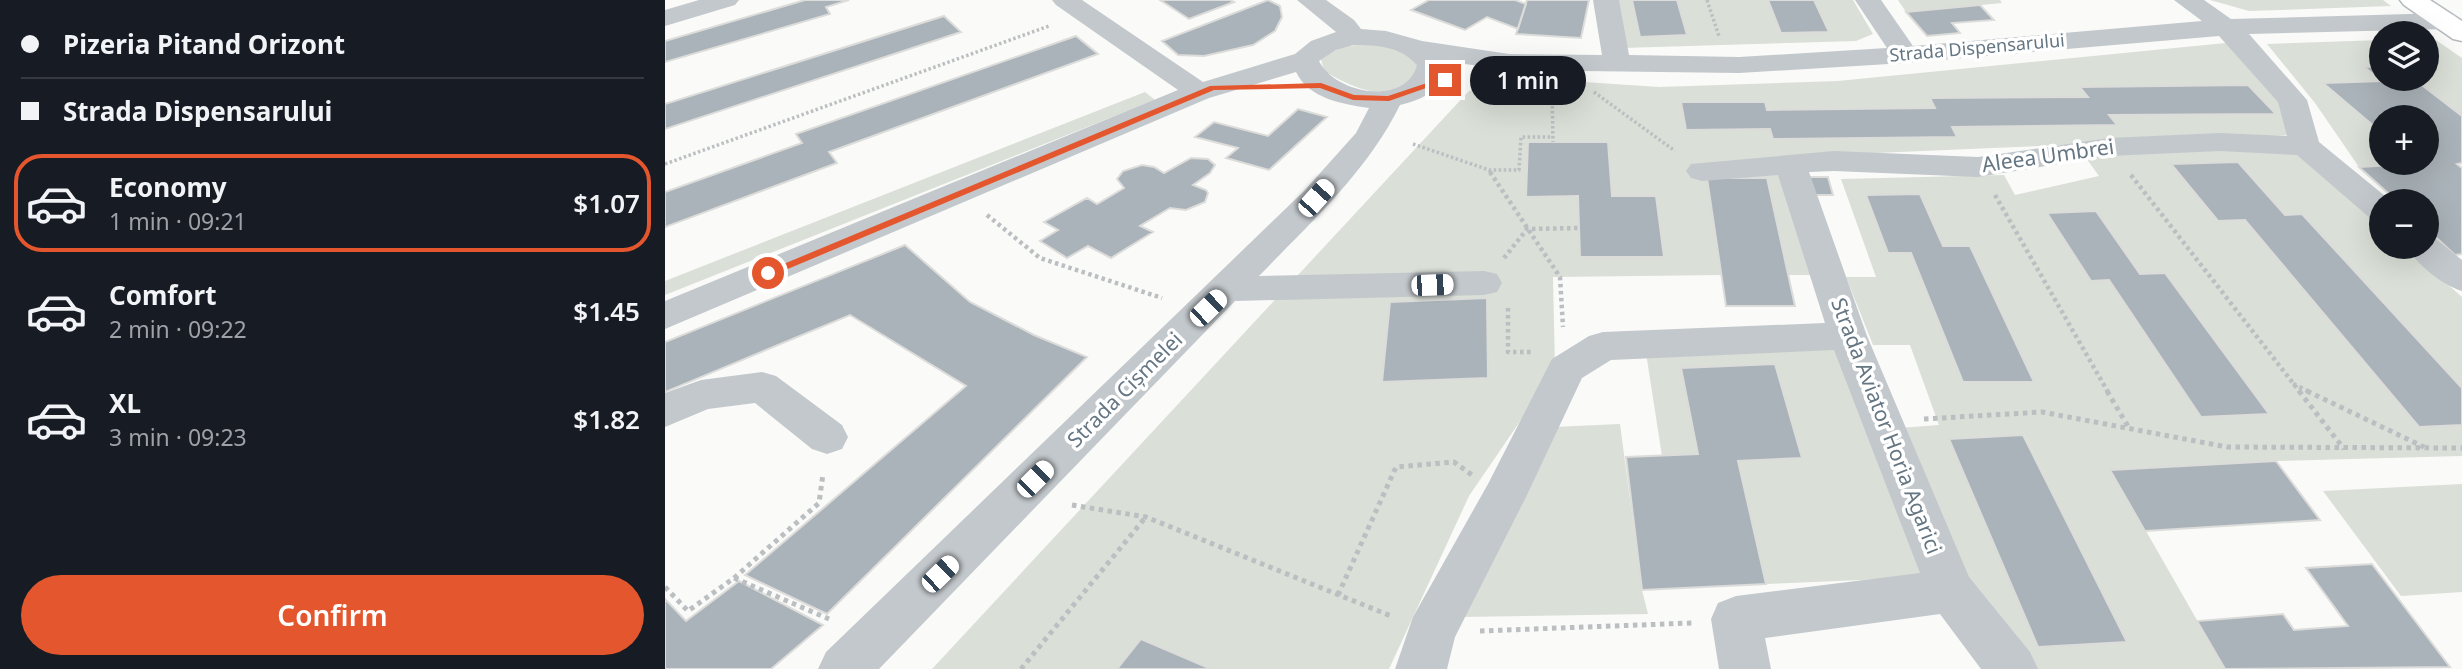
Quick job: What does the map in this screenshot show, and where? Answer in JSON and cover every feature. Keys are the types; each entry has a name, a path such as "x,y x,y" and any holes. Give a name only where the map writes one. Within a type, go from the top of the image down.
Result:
{"main road":[{"path":"2413,0 2454,16"}],"street":[{"path":"665,18 726,0"},
{"path":"1310,0 1345,26 1353,37"},
{"path":"1606,0 1617,65"},
{"path":"1868,0 1905,55"},
{"path":"2187,0 2226,27 2292,100 2305,146 2369,200"},
{"path":"1075,6 1206,90 1321,85"},
{"path":"2061,12 2087,39"},
{"name":"Strada Dispensarului","path":"665,316 1206,90 1305,60 1327,43 1353,37 1386,38 1418,49 1509,62 1739,65 1905,55 2226,27 2454,16"},
{"path":"1406,92 1429,78 1431,64 1418,49"},
{"path":"1305,60 1306,70 1321,85"},
{"name":"Strada Dispensarului","path":"1321,85 1353,97 1406,92 1509,62"},
{"name":"Strada Cișmelei","path":"844,669 1227,289 1362,146 1381,117 1406,92"},
{"name":"Aleea Umbrei","path":"1702,171 1791,167 1834,161 1978,167 2109,147 2220,142 2305,146"},
{"name":"Strada Aviator Horia Agarici","path":"1791,167 1848,336 1951,591 2012,669"},
{"path":"2438,259 2462,279"},
{"path":"1227,289 1483,283"},
{"path":"1426,651 1504,497 1565,360 1603,346 1848,336"},
{"path":"665,411 701,395 762,387 827,437"},
{"path":"1745,669 1736,619 1951,591"}],"path":[{"path":"1707,0 1719,37"},
{"path":"665,164 1075,6"},
{"path":"1585,85 1702,171"},
{"path":"1413,144 1489,170 1519,170 1521,137 1553,139 1552,88"},
{"path":"2109,147 2344,449"},
{"path":"1978,167 2129,428"},
{"path":"1483,283 1509,284 1508,352 1565,360 1560,277 1489,170"},
{"path":"984,212 1040,258 1162,298"},
{"path":"1483,283 1527,229 1579,228"},
{"path":"2293,383 2427,449"},
{"path":"1884,421 2042,412 2227,447 2462,448"},
{"path":"665,587 688,611 734,578 819,503 827,437"},
{"path":"1338,595 1397,467 1454,462"},
{"path":"1072,505 1146,517 1338,595 1426,651 1736,619"},
{"path":"1020,669 1146,517"},
{"path":"734,578 833,621"}],"shaded area":[{"path":"1612,0 1632,0 1641,37 1687,35 1677,0 1768,0 1781,33 1829,32 1814,0 1853,0 1873,34 1856,41 1622,48"},
{"path":"1898,0 2000,0 2002,3 1906,12"},
{"path":"2210,0 2383,0 2391,6 2249,11"},
{"path":"2369,40 2369,68 2365,68 2369,71 2369,82 2324,84 2369,122 2369,166 2359,167 2315,103 2267,44"},
{"path":"2236,42 2282,98 2292,135 1782,157 1819,275 1788,275 1767,179 1707,179 1722,275 1553,277 1555,370 1469,496 1389,669 1211,669 1141,639 1117,669 932,669 1468,92 1484,82 1510,77 1659,87 1838,81","holes":["2248,85 2274,114 2109,115 2116,125 1952,127 1957,137 1774,139 1770,129 1686,130 1681,103 1764,102 1767,110 1935,108 1930,99 2088,97 2081,87","1528,142 1608,142 1612,196 1656,196 1664,256 1580,257 1578,196 1526,196"]},
{"path":"2439,42 2462,58 2462,116 2430,91 2439,91"},
{"path":"1376,44 1409,51 1421,68 1402,89 1376,92 1363,89 1324,71 1321,59 1343,46"},
{"path":"1145,92 1155,100 665,295 665,281"},
{"path":"2225,147 2299,151 2369,214 2369,259 2419,259 2462,297 2462,388 2302,214 2285,215 2238,162 2172,165 2218,221 2245,220 2419,426 2462,425 2462,456 2276,461 2111,470 2225,669 2037,669 1970,593 1899,428 1939,425 1910,345 1873,345 1846,277 1876,277 1841,179 2004,175 2015,195 2099,176 2086,158 2131,151","holes":["1920,194 1943,246 1970,247 2034,382 1963,382 1911,253 1866,195","2096,211 2140,274 2165,273 2268,414 2201,417 2109,280 2091,281 2047,213","2024,435 2127,642 2038,647 1949,439"]},
{"path":"1843,345 1930,577 1766,584 1738,461 1802,457 1775,364 1681,368 1698,454 1662,456 1646,353"},
{"path":"1620,424 1642,590 1648,614 1459,617 1553,427"},
{"path":"2462,484 2462,592 2401,596 2323,491"}],"building":[{"path":"805,0 849,0 826,7 830,14 665,62 665,41"},
{"path":"1160,0 1230,0 1234,2 1189,19"},
{"path":"1268,0 1280,6 1282,17 1275,31 1253,45 1204,56 1178,55 1162,41"},
{"path":"1429,0 1515,0 1526,4 1518,29 1487,17 1465,30 1411,10"},
{"path":"1527,0 1589,0 1581,38 1516,34"},
{"path":"1632,0 1677,0 1687,35 1640,37"},
{"path":"1768,0 1814,0 1829,32 1781,33"},
{"path":"1980,5 1994,20 1952,23 1960,33 1927,36 1906,12"},
{"path":"944,16 961,32 665,129 665,104"},
{"path":"1076,36 1098,54 829,152 837,163 665,227 665,192 802,143 796,134"},
{"path":"2369,81 2369,91 2430,91 2462,116 2462,163 2457,164 2462,168 2462,254 2455,255 2439,240 2439,189 2384,189 2359,167 2369,166 2369,175 2439,175 2439,105 2369,105 2369,122 2323,83"},
{"path":"2248,85 2276,114 2109,115 2117,125 1952,127 1957,137 1773,139 1770,129 1686,130 1681,102 1765,102 1767,110 1935,108 1930,98 2088,97 2080,87"},
{"path":"1298,109 1327,117 1269,170 1226,158 1238,148 1195,137 1214,122 1268,136"},
{"path":"1528,142 1608,142 1612,196 1656,196 1664,257 1580,257 1578,196 1526,197"},
{"path":"1191,158 1208,159 1215,165 1210,173 1193,185 1206,190 1208,193 1205,202 1186,210 1170,208 1140,226 1153,232 1111,258 1088,246 1067,258 1040,241 1058,230 1044,222 1087,198 1097,204 1124,188 1117,179 1123,171 1142,165 1154,167 1164,173"},
{"path":"2238,162 2285,215 2302,214 2462,388 2462,425 2419,427 2245,220 2218,221 2171,164"},
{"path":"1807,177 1828,177 1833,195 1813,195"},
{"path":"1707,178 1767,178 1795,306 1726,306"},
{"path":"1920,194 1943,246 1970,246 2034,382 1963,382 1911,253 1888,253 1866,195"},
{"path":"2096,211 2140,274 2165,273 2269,414 2201,417 2109,280 2091,281 2047,213"},
{"path":"905,245 970,302 1034,335 1087,357 827,614 745,575 966,386 850,315 665,392 665,342"},
{"path":"1487,298 1488,378 1382,382 1390,302"},
{"path":"1775,364 1802,458 1738,461 1766,584 1642,590 1626,457 1698,454 1681,368"},
{"path":"2023,435 2127,642 2038,647 1949,439"},
{"path":"2276,461 2320,520 2145,531 2110,470"},
{"path":"2372,564 2450,667 2225,669 2197,621 2283,614 2294,630 2348,626 2306,568"},
{"path":"739,581 823,625 771,669 665,669 665,599 686,621"},
{"path":"1141,639 1211,669 1117,669"}],"route":[{"path":"768,273 1213,88 1321,85 1353,97 1389,99 1445,80"}]}
